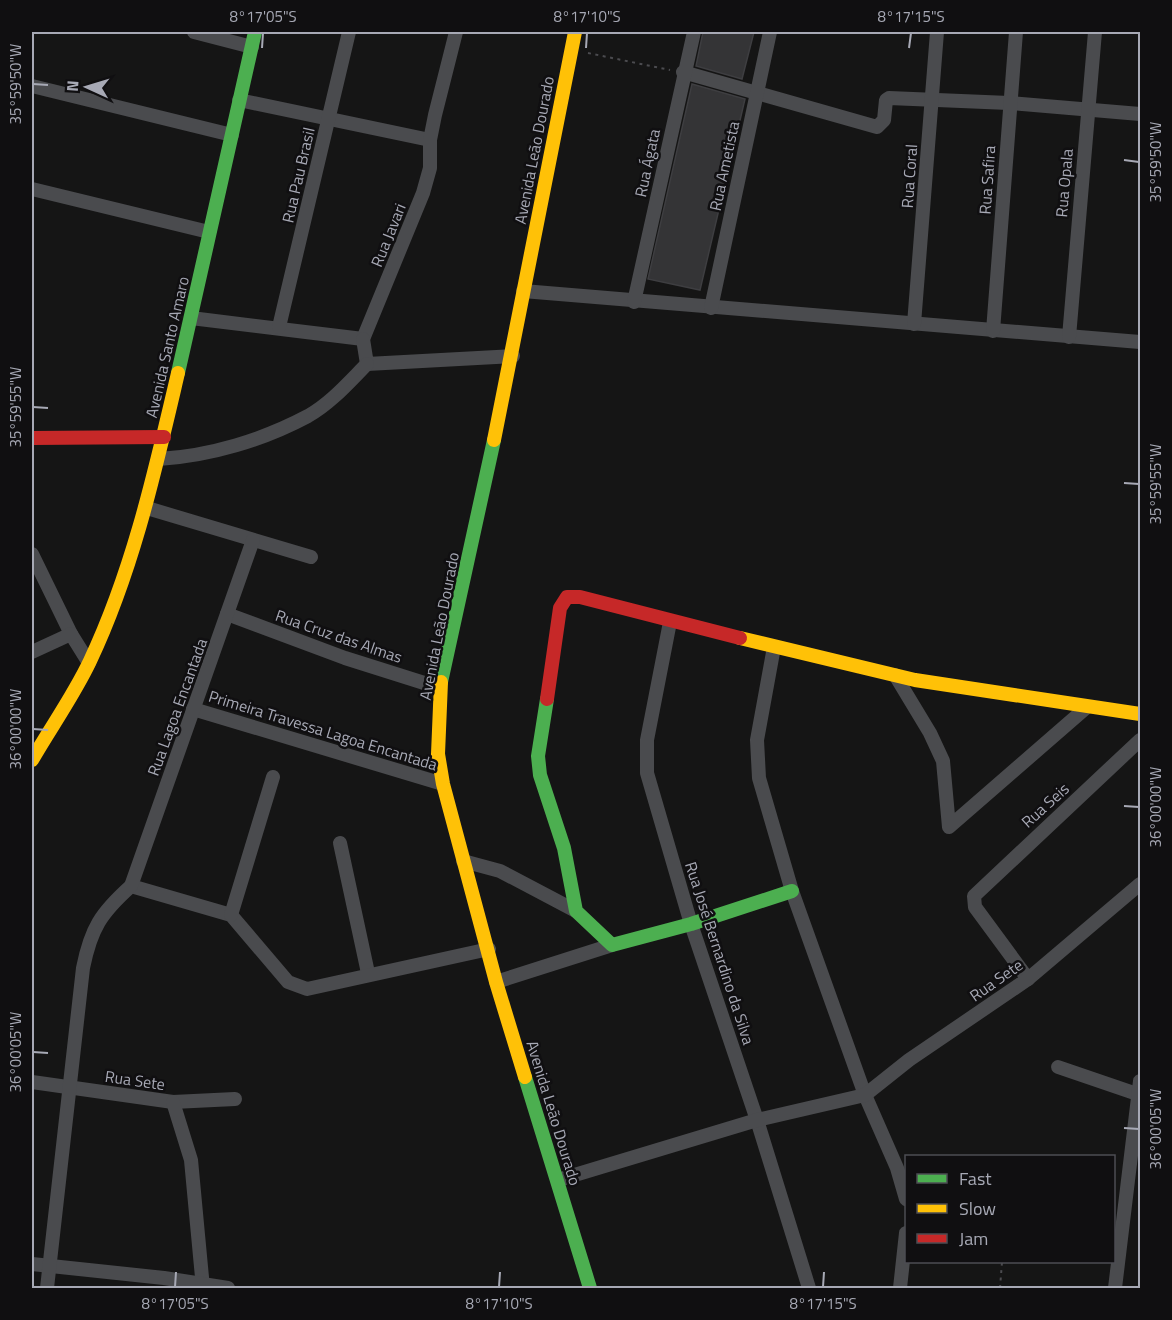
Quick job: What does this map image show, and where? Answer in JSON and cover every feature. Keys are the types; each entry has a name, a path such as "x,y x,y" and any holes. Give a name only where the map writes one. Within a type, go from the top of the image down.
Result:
{"street":[{"path":"194,32 252,47"},
{"name":"Avenida Santo Amaro","path":"32,760 89,663 147,508 255,32"},
{"name":"Rua Pau Brasil","path":"279,327 349,32"},
{"name":"Rua Javari","path":"363,339 423,193 430,168 430,140 456,32"},
{"name":"Avenida Leão Dourado","path":"574,32 523,291 513,356 440,688 438,754 442,783 489,949 496,982 590,1288"},
{"name":"Rua Ágata","path":"634,302 682,72 693,32"},
{"name":"Rua Ametista","path":"711,308 770,32"},
{"name":"Rua Coral","path":"914,324 937,32"},
{"name":"Rua Safira","path":"993,331 1016,32"},
{"name":"Rua Opala","path":"1069,337 1095,32"},
{"path":"682,72 877,127 884,120 886,100 889,98 1009,103 1140,114"},
{"path":"32,86 232,135"},
{"path":"239,100 430,140"},
{"path":"32,189 209,232"},
{"path":"523,291 634,302 1140,342"},
{"path":"191,318 363,339 367,364"},
{"path":"159,459 202,454 235,445 309,415 339,392 367,364 513,356"},
{"path":"32,438 164,436"},
{"path":"147,508 310,557"},
{"name":"Rua Lagoa Encantada","path":"131,886 253,540"},
{"path":"32,554 71,633 89,663"},
{"path":"576,911 564,849 543,787 538,756 560,608 564,601 574,596 670,622 895,675 1140,714"},
{"name":"Rua Cruz das Almas","path":"227,615 345,658 440,688"},
{"name":"Rua José Bernardino da Silva","path":"670,622 647,740 646,760 691,924 757,1120 809,1288"},
{"path":"32,652 71,633"},
{"path":"774,647 757,740 759,778 792,891 865,1095 897,1168 905,1195"},
{"path":"895,675 930,733 943,761 946,817 950,827 1088,707"},
{"name":"Primeira Travessa Lagoa Encantada","path":"193,709 442,783"},
{"name":"Rua Seis","path":"1028,979 975,907 974,896 1140,740"},
{"path":"231,915 273,777"},
{"path":"340,843 368,973"},
{"path":"463,861 500,871 576,911 612,945"},
{"name":"Rua Sete","path":"865,1095 909,1060 1028,979 1140,884"},
{"path":"47,1288 47,1267 71,1087 83,968 89,937 98,919 131,886 231,915 288,982 307,989 368,973 489,949"},
{"path":"496,982 612,945 691,924 792,891"},
{"path":"1058,1067 1140,1090 1114,1288"},
{"name":"Rua Sete","path":"32,1082 173,1102 235,1099"},
{"path":"558,1180 757,1120 865,1095"},
{"path":"173,1102 191,1160 203,1287"},
{"path":"900,1288 905,1242"},
{"path":"32,1264 164,1278 203,1287 228,1288"}],"path":[{"path":"570,50 682,72"},
{"path":"1000,1288 1002,1263"}],"building":[{"path":"703,32 754,32 742,79 696,66"},
{"path":"692,84 745,99 700,290 648,279"}],"traffic: fast":[{"path":"178,373 255,32"},
{"path":"441,682 494,440"},
{"path":"547,699 538,756 540,775 564,848 576,911 612,945 691,924 792,891"},
{"path":"525,1077 590,1288"}],"traffic: slow":[{"path":"494,440 575,32"},
{"path":"32,760 84,674 119,591 142,520 178,373"},
{"path":"740,638 915,680 1140,714"},
{"path":"441,682 438,754 443,784 496,982 525,1077"}],"traffic: jam":[{"path":"32,438 164,437"},
{"path":"547,699 560,608 567,597 580,597 740,638"}]}
